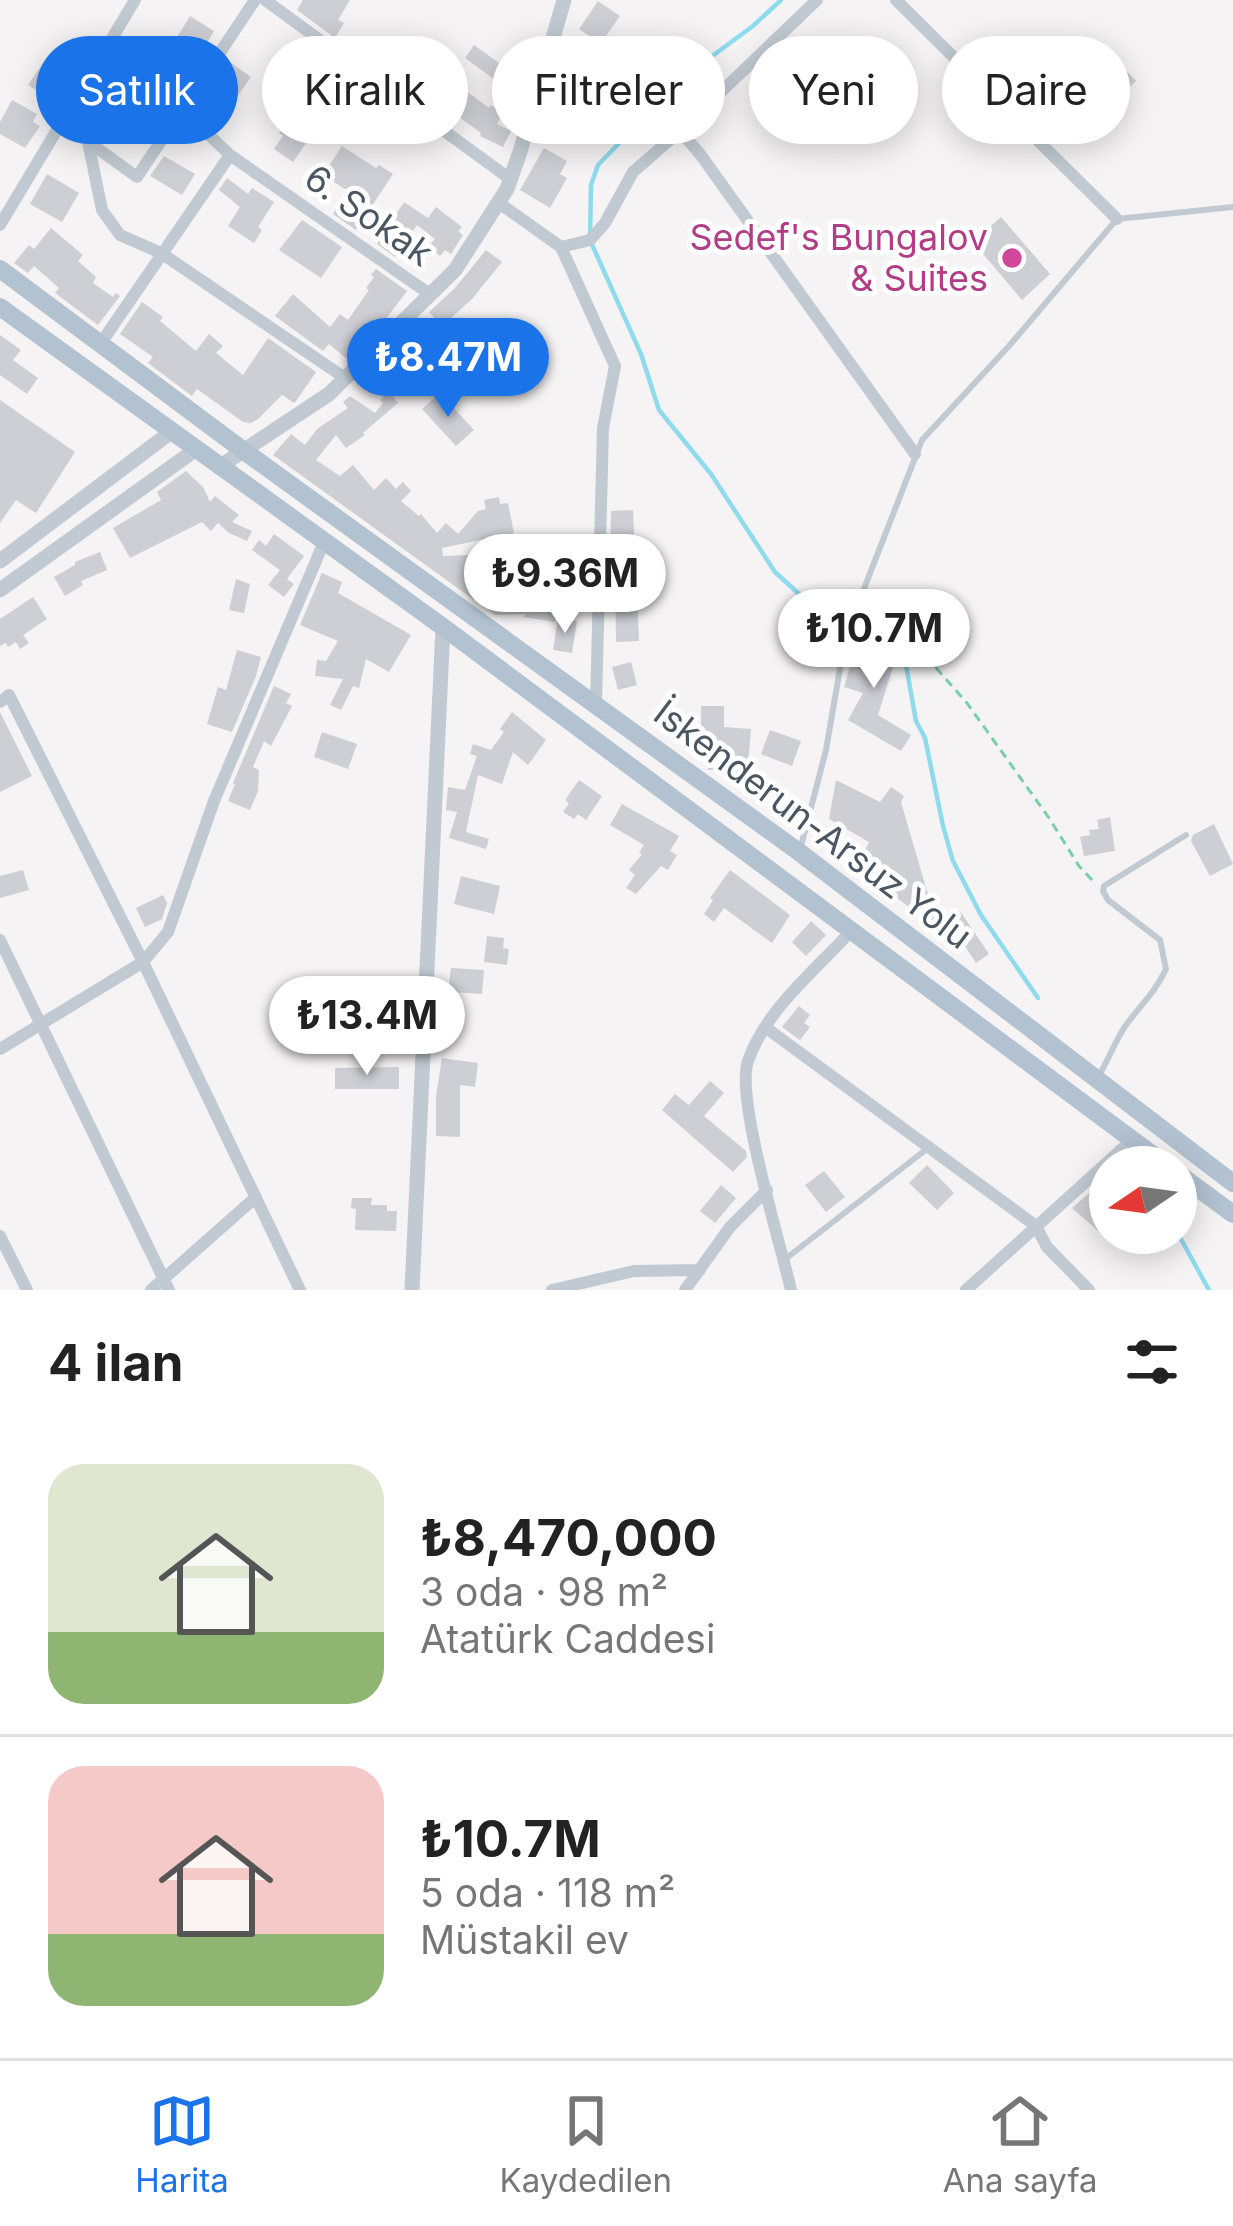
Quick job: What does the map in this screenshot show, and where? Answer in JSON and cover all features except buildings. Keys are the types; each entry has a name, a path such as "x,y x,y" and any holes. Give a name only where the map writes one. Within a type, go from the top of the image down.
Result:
{"main road":[{"name":"İskenderun-Arsuz Yolu","path":"0,269 799,852 1233,1183"},
{"name":"İskenderun-Arsuz Yolu","path":"0,308 443,627 1139,1146"},
{"name":"İskenderun-Arsuz Yolu","path":"1197,1188 1233,1214"}],"street":[{"path":"113,36 135,0"},
{"path":"231,36 255,0"},
{"path":"265,0 510,179"},
{"path":"220,467 328,394 455,270 510,179 564,0"},
{"path":"725,87 817,0"},
{"path":"896,0 1117,219"},
{"path":"0,225 48,144"},
{"path":"88,144 102,210 120,236 161,253 345,378"},
{"path":"91,144 137,177 159,144"},
{"name":"6. Sokak","path":"219,144 431,295"},
{"path":"561,248 590,240 633,172 664,144"},
{"path":"691,144 914,454"},
{"path":"101,344 230,155"},
{"path":"499,203 561,248 616,366 603,428 596,704"},
{"path":"0,561 170,432"},
{"path":"0,590 195,450"},
{"path":"0,1049 143,962 167,932 214,801 324,542"},
{"path":"412,1290 443,627"},
{"path":"0,702 9,695 300,1290"},
{"path":"791,1290 745,1093 745,1067 765,1027 852,930"},
{"path":"0,940 166,1285"},
{"path":"765,1027 1036,1226 1047,1247 1089,1290"},
{"path":"966,1290 1132,1141"},
{"path":"685,1290 730,1227 767,1190"},
{"path":"151,1290 166,1285 256,1197"},
{"path":"0,1236 27,1290"},
{"path":"552,1290 634,1270 700,1270"}],"lane":[{"path":"799,852 856,609 922,440 1010,346 1117,219 1233,207"},
{"path":"1096,1081 1122,1030 1166,969 1160,940 1103,891 1186,835"},
{"path":"784,1260 928,1148"}],"path":[{"path":"856,609 931,662 1000,748 1078,866 1103,891"}],"waterway":[{"path":"781,0 681,79 598,165 591,185 590,240 641,354 659,410 711,474 775,572 798,593 834,614"},
{"path":"868,630 895,643 904,654 916,721 925,738 953,861 981,915 1038,998"},
{"path":"1189,1254 1209,1290"}],"place":[{"name":"Sedef's Bungalov & Suites","path":"1012,258"}]}
